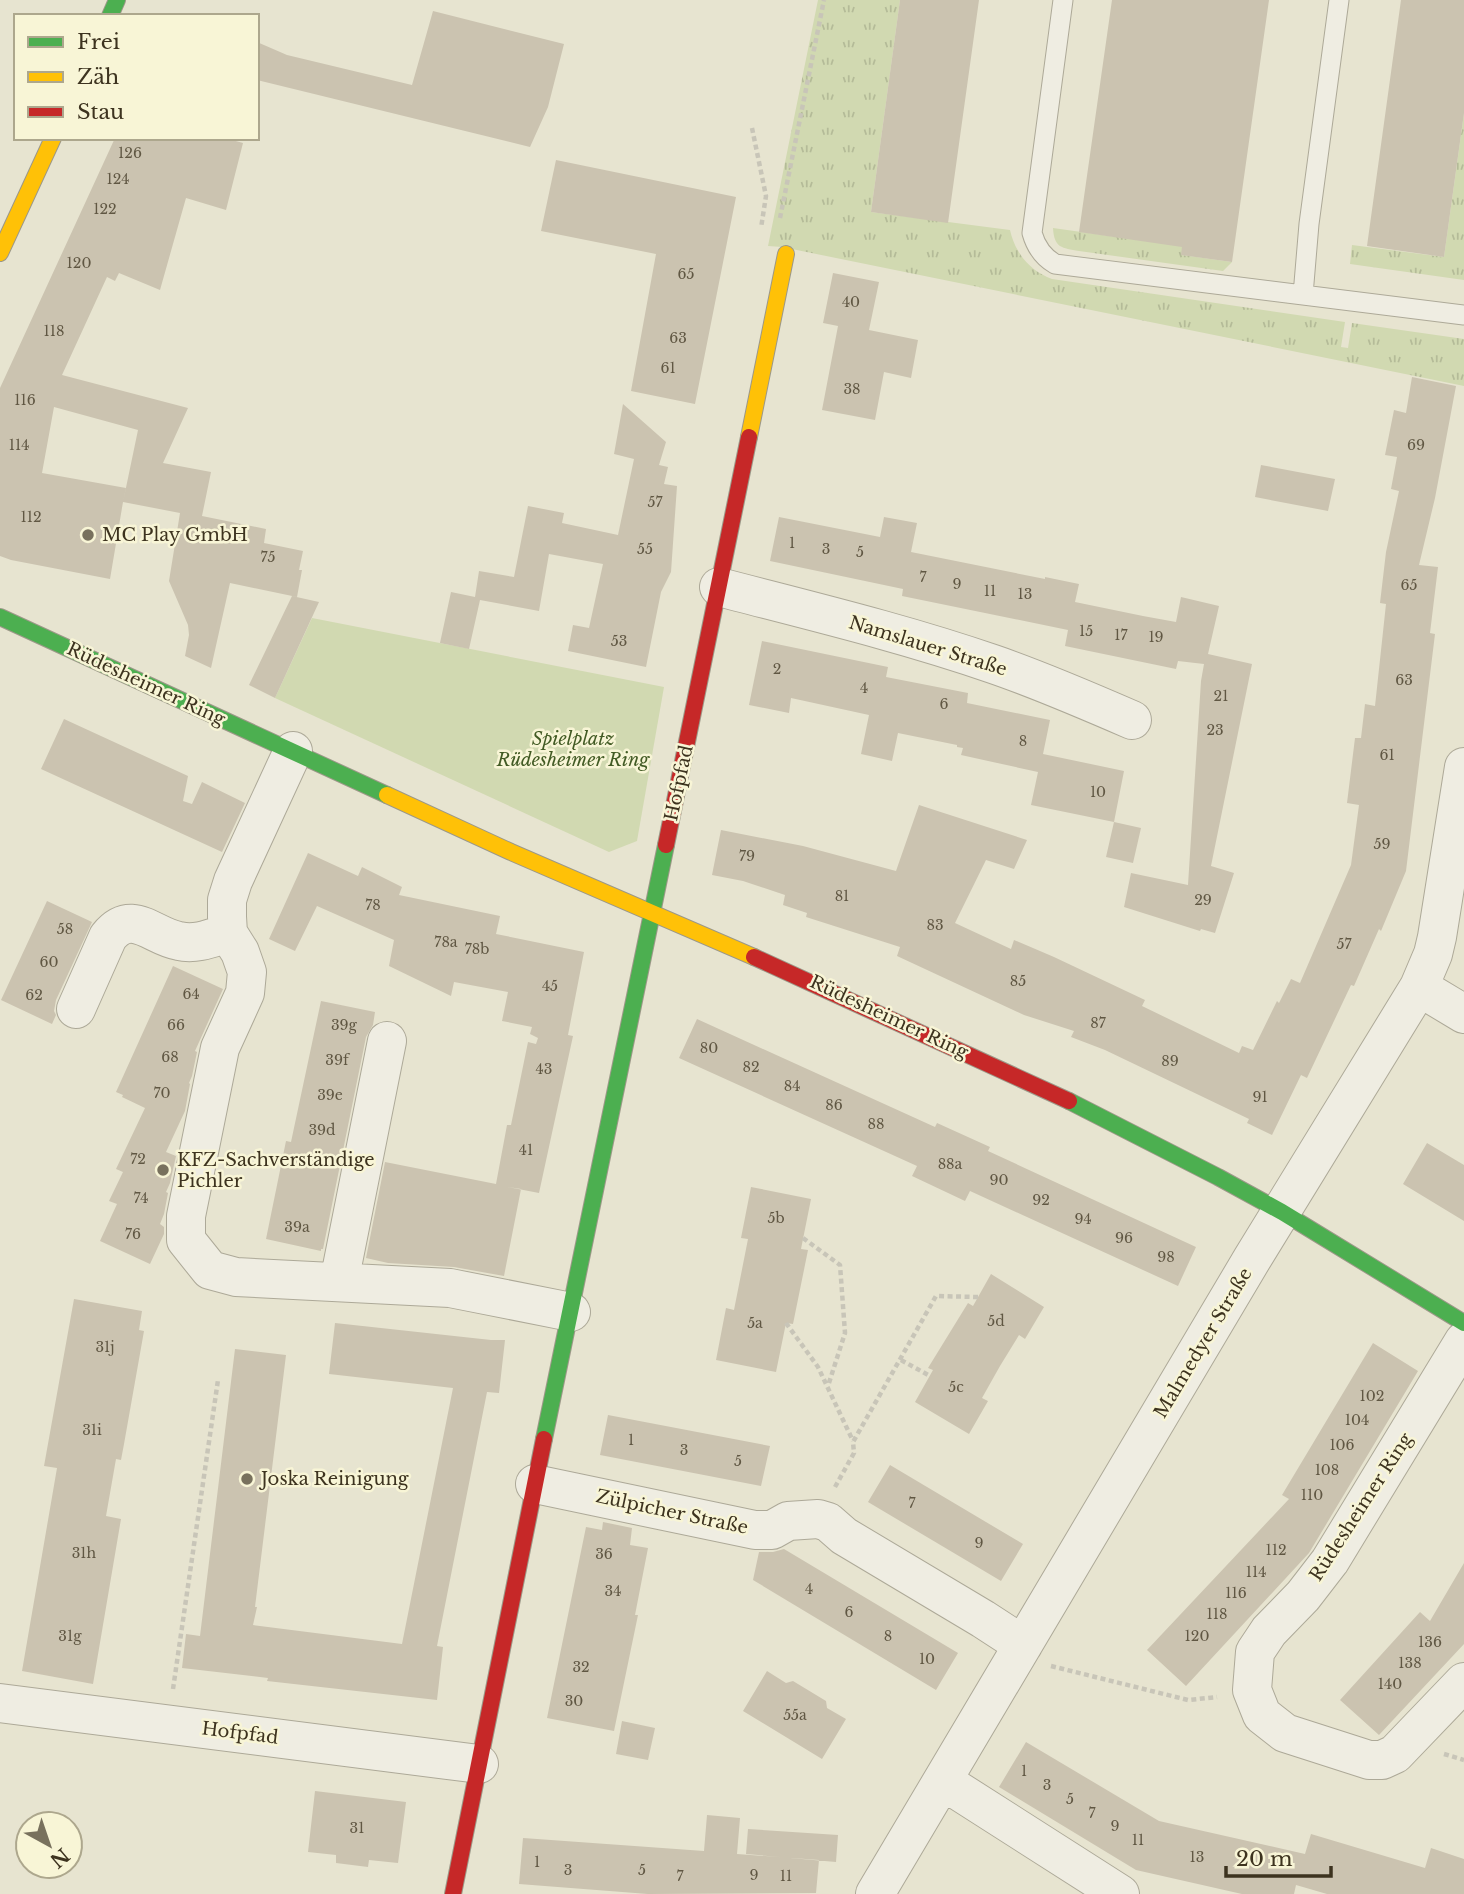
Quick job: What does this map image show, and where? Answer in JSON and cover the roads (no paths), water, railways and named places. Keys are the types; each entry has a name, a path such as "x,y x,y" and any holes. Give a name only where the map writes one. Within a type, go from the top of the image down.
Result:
{"main road":[{"path":"0,253 52,140"},
{"name":"Hofpfad","path":"453,1894 786,254"},
{"name":"Rüdesheimer Ring","path":"0,617 511,852 774,965 1076,1104 1282,1212 1464,1323"}],"street":[{"name":"Namslauer Straße","path":"719,587 907,637 982,660 1132,720"},
{"path":"293,751 233,881 227,900 228,933 240,952 247,972 245,993 220,1048 186,1216 186,1240 211,1270 236,1277 450,1288 571,1312"},
{"name":"Malmedyer Straße","path":"875,1894 1419,987 1437,937 1464,767"},
{"path":"76,1009 108,937 114,930 130,924 140,924 178,941 189,942 200,942 228,933"},
{"path":"1419,987 1464,1014"},
{"path":"338,1282 387,1041"},
{"name":"Rüdesheimer Ring","path":"1464,1341 1330,1561 1303,1596 1269,1631 1255,1652 1252,1690 1262,1715 1285,1733 1369,1759 1382,1760 1395,1754 1464,1682"},
{"name":"Zülpicher Straße","path":"535,1484 755,1530 772,1530 788,1521 818,1518 1023,1645"},
{"name":"Hofpfad","path":"0,1703 480,1764"},
{"path":"943,1781 1120,1894"}],"lane":[{"path":"1063,0 1032,233 1034,243 1055,264 1464,315"},
{"path":"1303,295 1309,224 1339,0"}],"place":[{"name":"MC Play GmbH","path":"88,535"},
{"name":"KFZ-Sachverständige Pichler","path":"163,1170"},
{"name":"Joska Reinigung","path":"247,1479"}],"park label":[{"name":"Spielplatz Rüdesheimer Ring","path":"573,749"}]}
